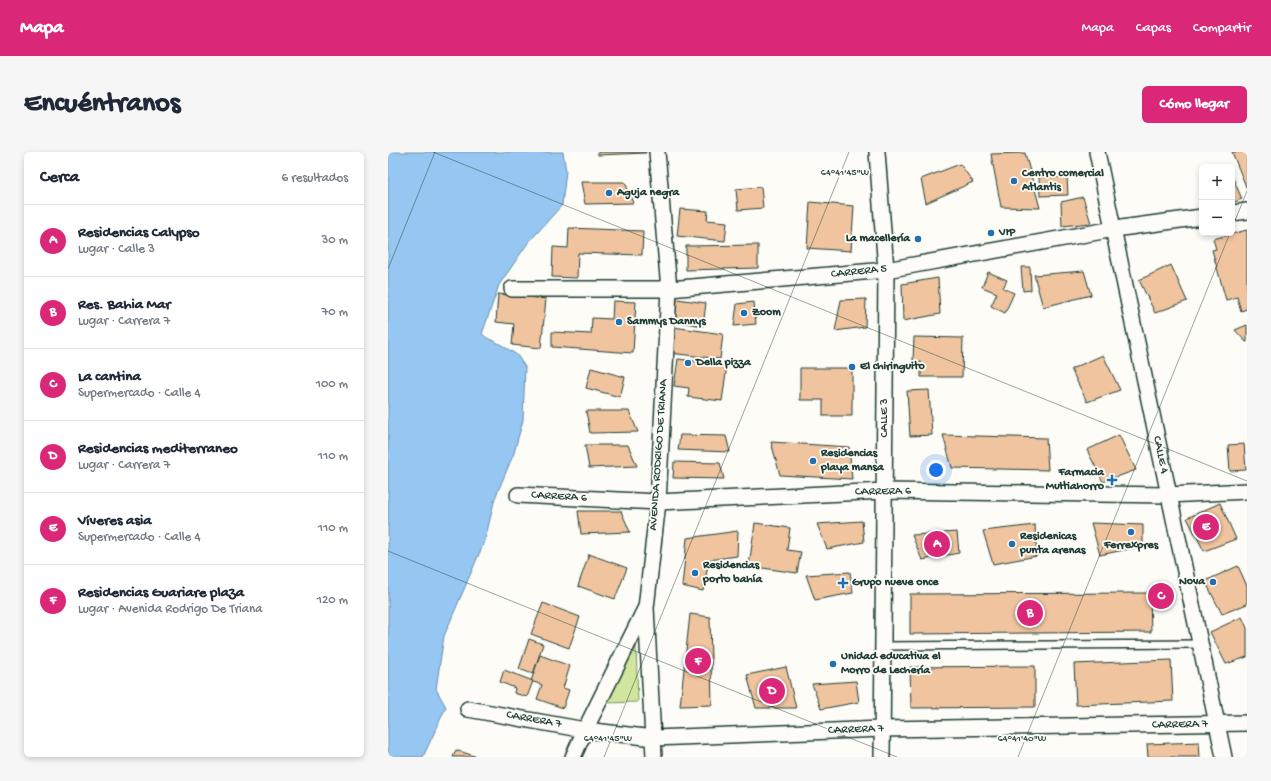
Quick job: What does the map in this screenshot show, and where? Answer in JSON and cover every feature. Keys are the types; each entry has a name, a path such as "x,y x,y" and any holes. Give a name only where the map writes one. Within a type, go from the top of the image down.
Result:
{"street":[{"name":"AVENIDA RODRIGO DE TRIANA","path":"654,757 646,608 658,502 669,290 657,152"},
{"name":"CALLE 3","path":"877,152 886,270 882,757"},
{"name":"CALLE 4","path":"1097,152 1224,757"},
{"path":"1235,213 1247,211"},
{"name":"CARRERA 5","path":"512,289 669,290 886,270 1114,229 1199,217"},
{"name":"CARRERA 6","path":"518,495 658,502 885,491 1168,495 1247,491"},
{"path":"573,757 646,608"},
{"name":"CARRERA 7","path":"468,709 585,730 654,738 882,729 1247,723"}],"lane":[{"path":"883,646 1201,644"}],"green space":[{"path":"636,646 638,702 607,703"}],"water":[{"path":"388,152 563,152 566,171 562,205 528,243 499,285 482,334 517,355 525,367 523,420 514,453 495,498 485,540 444,636 436,689 446,707 423,757 388,757"}],"building":[{"path":"598,152 646,152 646,153 598,155"},
{"path":"1232,152 1247,152 1247,189"},
{"name":"Centro comercial Atlantis","path":"1025,153 1040,208 1001,207 991,154"},
{"path":"960,164 973,182 926,203 921,179"},
{"path":"1039,177 1067,177 1068,195 1040,196"},
{"path":"581,182 625,182 633,203 585,204"},
{"path":"1235,183 1242,199 1235,202"},
{"path":"761,187 763,208 738,210 736,189"},
{"path":"1083,197 1091,223 1062,226 1061,202"},
{"path":"810,202 854,206 851,251 807,248"},
{"path":"680,209 708,211 707,220 727,222 725,241 677,236"},
{"path":"569,228 643,231 642,255 578,253 577,278 552,277 553,247 568,248"},
{"path":"1247,230 1247,309 1241,311 1237,297 1226,300 1212,250 1216,249 1213,239 1224,236 1235,236 1235,233"},
{"path":"758,245 758,268 686,270 686,246"},
{"path":"1171,265 1187,301 1155,313 1139,280"},
{"path":"1021,267 1030,267 1031,290 1023,291"},
{"path":"1084,271 1091,295 1043,307 1034,275"},
{"path":"988,272 1007,280 1003,288 1014,293 1005,313 991,306 997,293 982,287"},
{"path":"938,278 940,314 903,321 902,284"},
{"path":"498,294 546,299 541,348 512,345 514,324 496,322"},
{"path":"677,299 706,303 703,326 674,321"},
{"path":"866,299 865,327 835,331 841,300"},
{"path":"613,301 636,302 633,353 552,347 552,332 591,334 592,318 612,319"},
{"path":"754,302 756,324 734,326 737,304"},
{"path":"1247,325 1247,342 1246,342 1235,330"},
{"path":"673,327 723,334 720,359 670,353"},
{"path":"914,337 963,338 962,377 921,377 921,362 913,362"},
{"path":"1103,355 1120,390 1087,402 1071,369"},
{"path":"678,359 727,365 722,401 688,397 689,388 674,386"},
{"path":"591,368 625,377 620,397 586,388"},
{"path":"800,368 852,368 852,416 823,416 823,400 800,400"},
{"path":"929,390 932,435 910,436 907,391"},
{"path":"586,411 629,411 638,432 590,433"},
{"path":"680,435 726,436 730,452 678,450"},
{"path":"943,435 1046,438 1048,470 952,468"},
{"path":"1119,435 1136,470 1103,482 1087,450"},
{"name":"Residencias playa mansa","path":"771,442 849,447 852,479 780,475"},
{"path":"1244,444 1246,470 1230,471 1228,445"},
{"path":"585,445 628,445 637,466 589,468"},
{"path":"674,462 720,463 724,479 673,478"},
{"path":"1220,503 1236,539 1204,551 1187,518"},
{"path":"578,511 621,511 630,532 581,534"},
{"path":"862,521 864,542 827,549 817,524"},
{"path":"755,523 790,528 787,550 801,552 797,573 749,566"},
{"path":"1091,523 1143,525 1143,546 1100,555"},
{"name":"Residenicas punta arenas","path":"1035,525 1037,556 993,564 983,531"},
{"name":"Residencias porto bahía","path":"738,531 737,556 709,560 703,591 682,586 687,538"},
{"path":"957,532 959,553 922,560 912,535"},
{"path":"589,554 627,568 615,599 578,586"},
{"path":"1238,566 1247,586 1247,604 1222,614 1205,581"},
{"path":"850,572 853,593 815,600 806,575"},
{"path":"1150,593 1151,632 910,634 910,594"},
{"path":"543,603 580,617 569,648 531,634"},
{"path":"690,614 710,617 712,705 680,706"},
{"path":"1242,617 1247,628 1247,657 1226,664 1210,632"},
{"path":"529,639 543,644 533,674 519,669"},
{"path":"540,655 570,666 563,688 569,690 563,708 537,699 542,685 531,681"},
{"path":"1171,660 1173,701 1076,705 1074,664"},
{"path":"1035,666 1035,707 911,708 910,667"},
{"path":"786,667 796,708 756,708 747,675"},
{"path":"504,670 533,681 527,697 514,693 515,688 500,682"},
{"path":"856,681 859,702 821,709 812,684"},
{"path":"1199,742 1200,757 1148,757 1147,744"},
{"path":"456,750 477,757 453,757"}],"place":[{"name":"Centro comercial Atlantis","path":"1014,181"},
{"name":"Aguja negra","path":"609,193"},
{"name":"VIP","path":"991,233"},
{"name":"La macellería","path":"918,239"},
{"name":"Zoom","path":"744,313"},
{"name":"Sammys Dannys","path":"619,322"},
{"name":"Della pizza","path":"688,363"},
{"name":"El chiringuito","path":"852,367"},
{"name":"Residencias playa mansa","path":"813,461"},
{"name":"Farmacia Multiahorro","path":"1112,480"},
{"name":"Víveres asia","path":"1206,527"},
{"name":"Ferrexpres","path":"1131,532"},
{"name":"Residencias Calypso","path":"937,544"},
{"name":"Residenicas punta arenas","path":"1012,544"},
{"name":"Residencias porto bahía","path":"695,573"},
{"name":"Nova","path":"1213,582"},
{"name":"Grupo nueve once","path":"843,583"},
{"name":"La cantina","path":"1161,596"},
{"name":"Res. Bahia Mar","path":"1030,613"},
{"name":"Residencias Guariare plaza","path":"698,661"},
{"name":"Unidad educativa el Morro de Lechería","path":"833,664"},
{"name":"Residencias mediterraneo","path":"772,691"}]}
